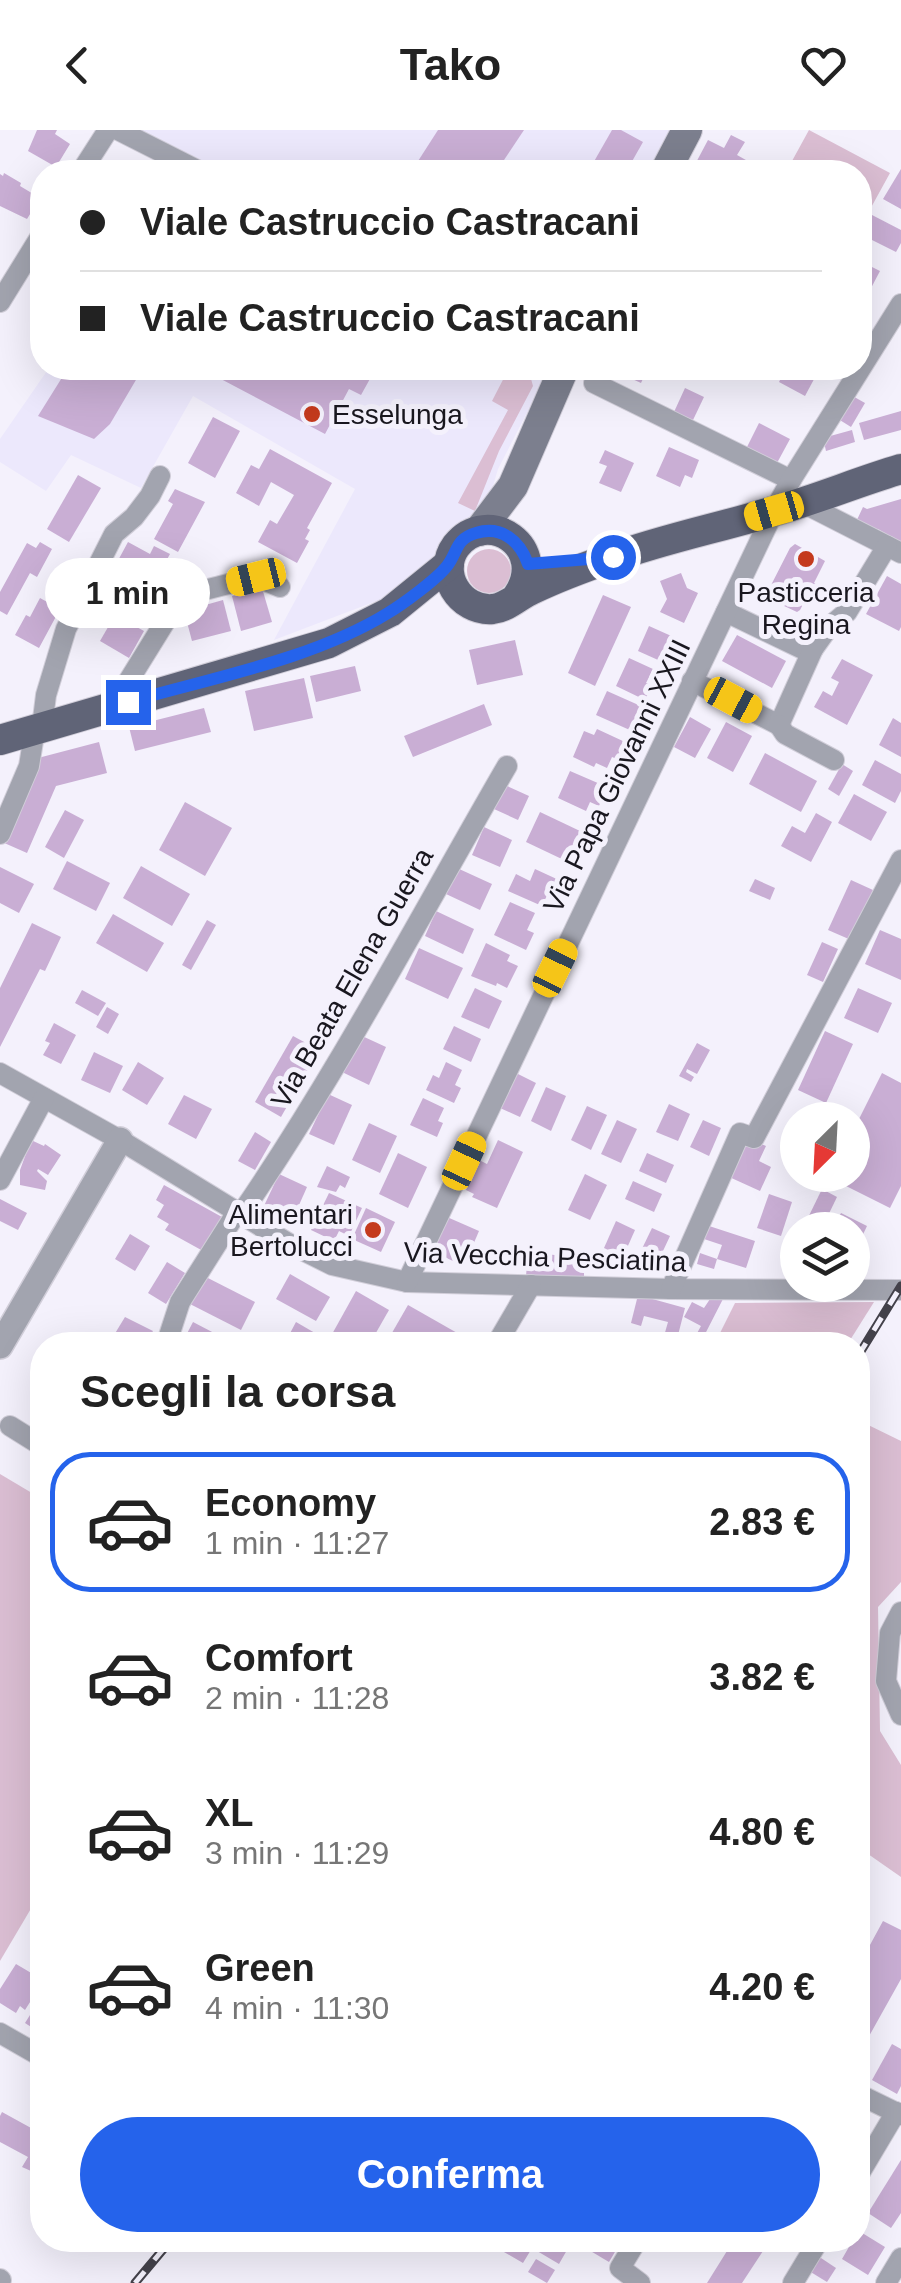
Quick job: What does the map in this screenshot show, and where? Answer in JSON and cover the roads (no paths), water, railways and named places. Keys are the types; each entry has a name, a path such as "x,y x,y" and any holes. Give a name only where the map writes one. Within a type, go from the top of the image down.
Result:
{"main road":[{"path":"671,160 687,130"},
{"path":"479,531 513,486 558,380"},
{"path":"449,564 452,586 459,596 482,609 494,609 534,588 613,557 789,498 901,469"},
{"path":"513,486 514,525 528,576 518,597"},
{"path":"0,740 312,649 360,629 390,612 449,564 466,536 479,531 506,534 522,553 613,557"},
{"path":"390,612 459,596"}],"street":[{"path":"89,160 108,130"},
{"path":"118,130 177,160"},
{"path":"0,302 30,253"},
{"name":"Via Papa Giovanni XXIII","path":"872,354 901,304"},
{"name":"Via Papa Giovanni XXIII","path":"407,1282 726,612 857,380"},
{"path":"594,383 789,498 894,550 813,649 779,724"},
{"path":"0,834 29,766 66,629 114,534 134,518 160,476"},
{"path":"128,702 129,680 181,596 256,577 280,586"},
{"path":"726,612 807,650 813,649"},
{"path":"692,681 779,724 785,734 834,760"},
{"name":"Via Beata Elena Guerra","path":"170,1332 180,1302 268,1174 507,766"},
{"path":"670,1289 740,1133 754,1138 901,860"},
{"name":"Via Vecchia Pesciatina","path":"0,1073 120,1140 288,1243 332,1265 370,1276 407,1282 670,1289 901,1290"},
{"path":"0,1180 44,1098"},
{"path":"0,1346 120,1140"},
{"path":"504,1332 531,1285"},
{"path":"10,1426 30,1438"},
{"path":"901,1612 890,1633 886,1681 901,1715"},
{"path":"0,2033 30,2051"},
{"path":"870,2100 899,2114 870,2158"},
{"path":"630,2252 620,2268 640,2283"},
{"path":"793,2283 812,2252"},
{"path":"886,2283 901,2258"}],"railway":[{"path":"870,1336 901,1286"},
{"path":"135,2283 161,2252"}],"place":[{"name":"Esselunga","path":"312,414"},
{"name":"Pasticceria Regina","path":"806,559"},
{"name":"Alimentari Bertolucci","path":"373,1230"}]}
